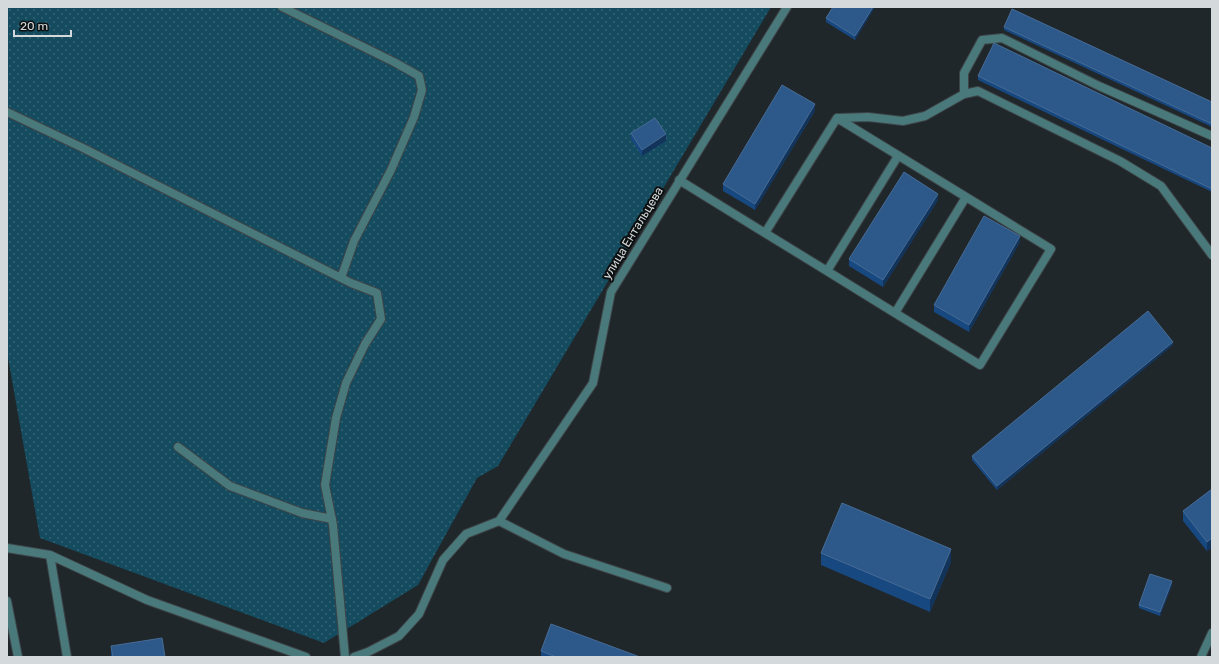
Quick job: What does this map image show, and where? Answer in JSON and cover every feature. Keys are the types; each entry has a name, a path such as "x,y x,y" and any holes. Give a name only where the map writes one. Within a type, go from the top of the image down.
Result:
{"street":[{"path":"282,7 394,62 419,76 422,90 414,117 391,170 354,241 341,278"},
{"name":"улица Ентальцева","path":"499,521 593,383 611,292 787,7"},
{"path":"964,94 964,73 982,40 1002,38 1099,86 1212,136"},
{"path":"837,118 868,117 902,121 925,116 964,94 978,91 1120,161 1161,186 1212,255"},
{"path":"7,112 83,148 341,278 377,293 381,318 365,344 346,383 336,418 325,485 332,519 345,657"},
{"path":"679,180 980,365 1051,249 837,118"},
{"path":"765,233 837,118"},
{"path":"827,271 898,156"},
{"path":"895,312 966,197"},
{"path":"178,447 230,486 302,513 332,519"},
{"path":"354,657 368,652 399,636 419,614 443,560 466,534 499,521 564,554 667,588"},
{"path":"7,548 50,555 147,600 306,657"},
{"path":"50,555 67,657"},
{"path":"7,601 18,657"},
{"path":"1201,657 1212,633"}],"shaded area":[{"path":"7,7 771,7 498,466 477,478 418,585 324,643 40,538 7,352"}],"building":[{"path":"833,7 873,7 855,36 826,18"},
{"path":"1012,9 1212,102 1212,124 1004,27"},
{"path":"994,43 1212,148 1212,189 978,76"},
{"path":"782,85 815,104 755,204 723,184"},
{"path":"655,118 666,134 642,150 631,133"},
{"path":"904,172 938,194 883,280 849,259"},
{"path":"984,216 1020,236 969,325 934,305"},
{"path":"1148,311 1173,342 997,486 972,456"},
{"path":"1212,489 1212,538 1207,542 1183,511"},
{"path":"842,503 951,549 930,599 821,553"},
{"path":"1150,574 1172,581 1160,612 1139,605"},
{"path":"551,624 640,657 556,657 541,651"},
{"path":"162,638 165,657 113,657 111,646"}]}
